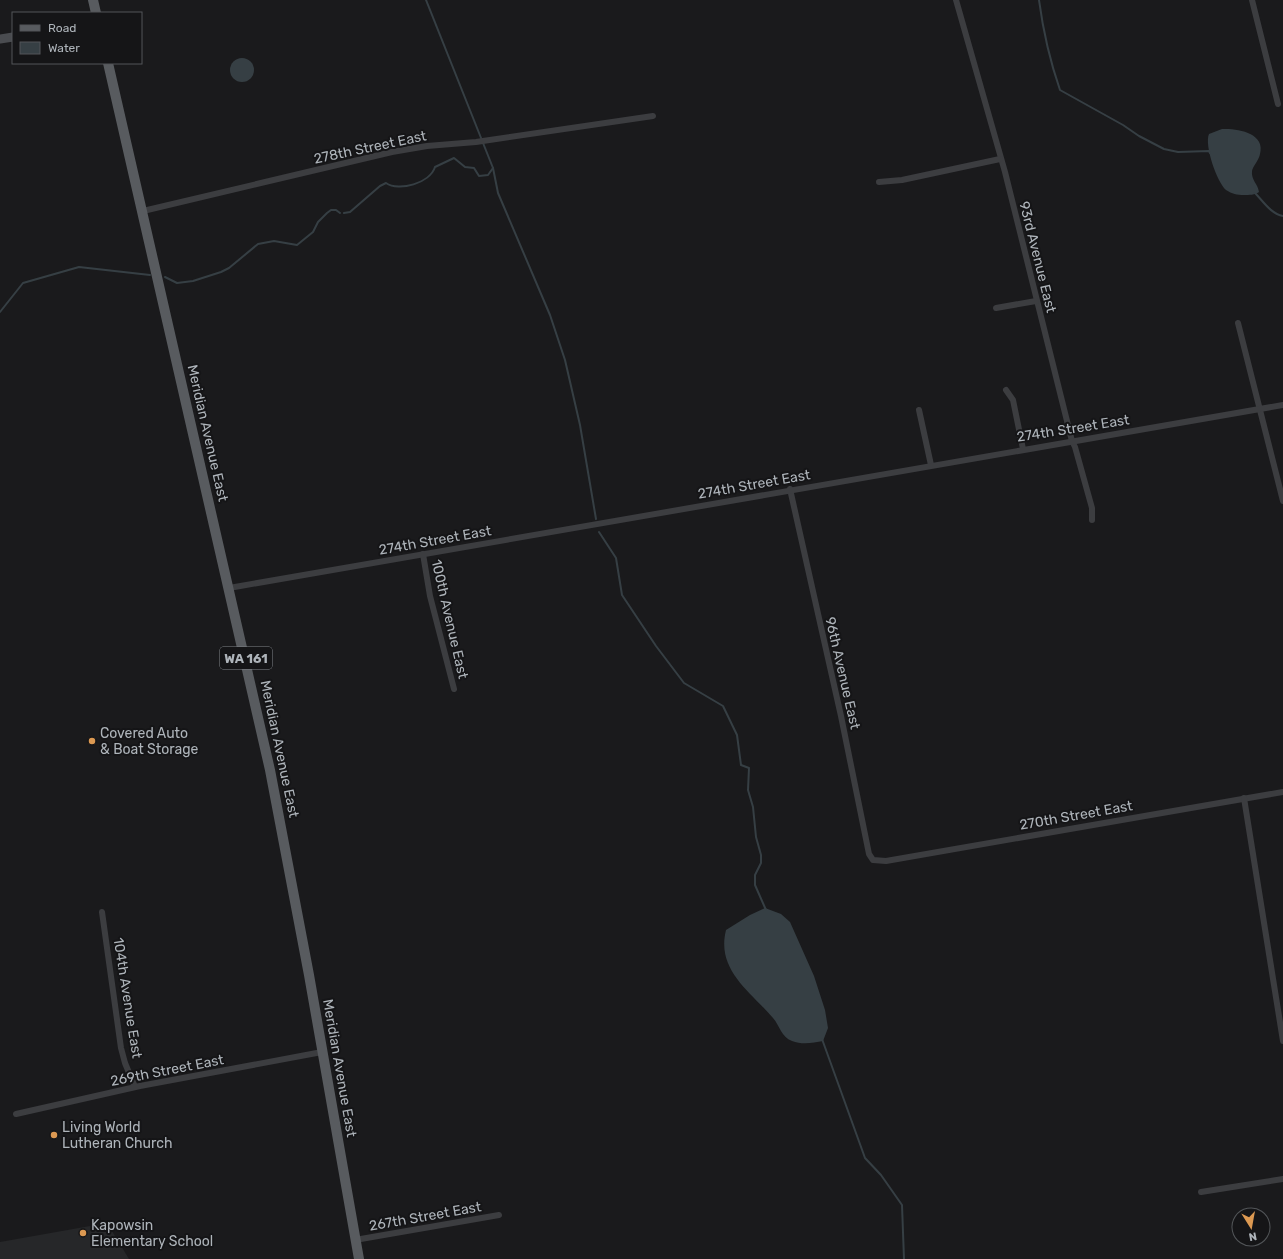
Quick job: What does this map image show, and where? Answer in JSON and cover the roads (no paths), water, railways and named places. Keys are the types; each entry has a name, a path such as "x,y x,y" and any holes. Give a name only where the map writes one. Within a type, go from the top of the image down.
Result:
{"main road":[{"path":"93,0 96,12"},
{"name":"Meridian Avenue East","path":"108,64 278,806 359,1259"}],"street":[{"name":"93rd Avenue East","path":"956,0 1000,159 1072,441 1092,508 1092,520"},
{"path":"1252,0 1278,104"},
{"path":"0,39 12,37"},
{"name":"278th Street East","path":"143,211 392,152 427,146 476,142 653,116"},
{"path":"878,182 902,180 1000,159"},
{"path":"996,308 1036,301"},
{"path":"1238,323 1283,501"},
{"path":"1006,390 1013,400 1023,449"},
{"name":"274th Street East","path":"229,588 790,489 1283,405"},
{"path":"919,410 931,465"},
{"name":"96th Avenue East","path":"790,489 841,716 869,854 874,860"},
{"name":"100th Avenue East","path":"423,554 430,596 454,689"},
{"name":"270th Street East","path":"874,860 886,861 1283,792"},
{"path":"1244,798 1283,1042"},
{"name":"104th Avenue East","path":"102,912 121,1048 125,1063 135,1087"},
{"name":"269th Street East","path":"16,1114 135,1087 322,1052"},
{"path":"1201,1192 1283,1179"},
{"name":"267th Street East","path":"356,1240 499,1215"}],"water":[{"path":"242,58 250,62 254,70 250,78 242,82 234,78 230,70 234,62"},
{"path":"1222,129 1249,133 1259,141 1261,147 1260,154 1252,174 1259,192 1252,195 1239,195 1226,190 1222,186 1212,163 1208,139 1209,134"},
{"path":"765,908 781,914 790,922 814,976 825,1010 828,1028 823,1041 804,1043 796,1042 785,1037 773,1018 745,989 730,968 726,957 724,944 726,930 750,915"}],"waterway":[{"path":"426,0 493,168 498,193 550,315 565,360 580,425 596,519"},
{"path":"1039,0 1047,45 1060,90 1164,149 1178,152 1209,151 1210,153"},
{"path":"344,213 350,212 380,186 386,183 398,187 414,184 427,178 435,167 454,158 465,167 474,168 479,176 488,175 493,168"},
{"path":"1255,193 1271,210 1283,216"},
{"path":"165,277 177,283 193,281 229,268 258,244 274,241 297,245 313,232 318,222 331,210 336,210 340,213"},
{"path":"0,312 23,283 79,267 150,275"},
{"path":"599,532 616,558 622,595 656,646 684,683 723,706 737,735 741,765 749,768 748,790 753,807 756,837 761,855 761,863 755,875 755,885 766,910"},
{"path":"822,1039 865,1158 881,1175 902,1205 904,1259"}],"place":[{"name":"Covered Auto & Boat Storage","path":"92,741"},
{"name":"Living World Lutheran Church","path":"54,1135"},
{"name":"Kapowsin Elementary School","path":"83,1233"}]}
